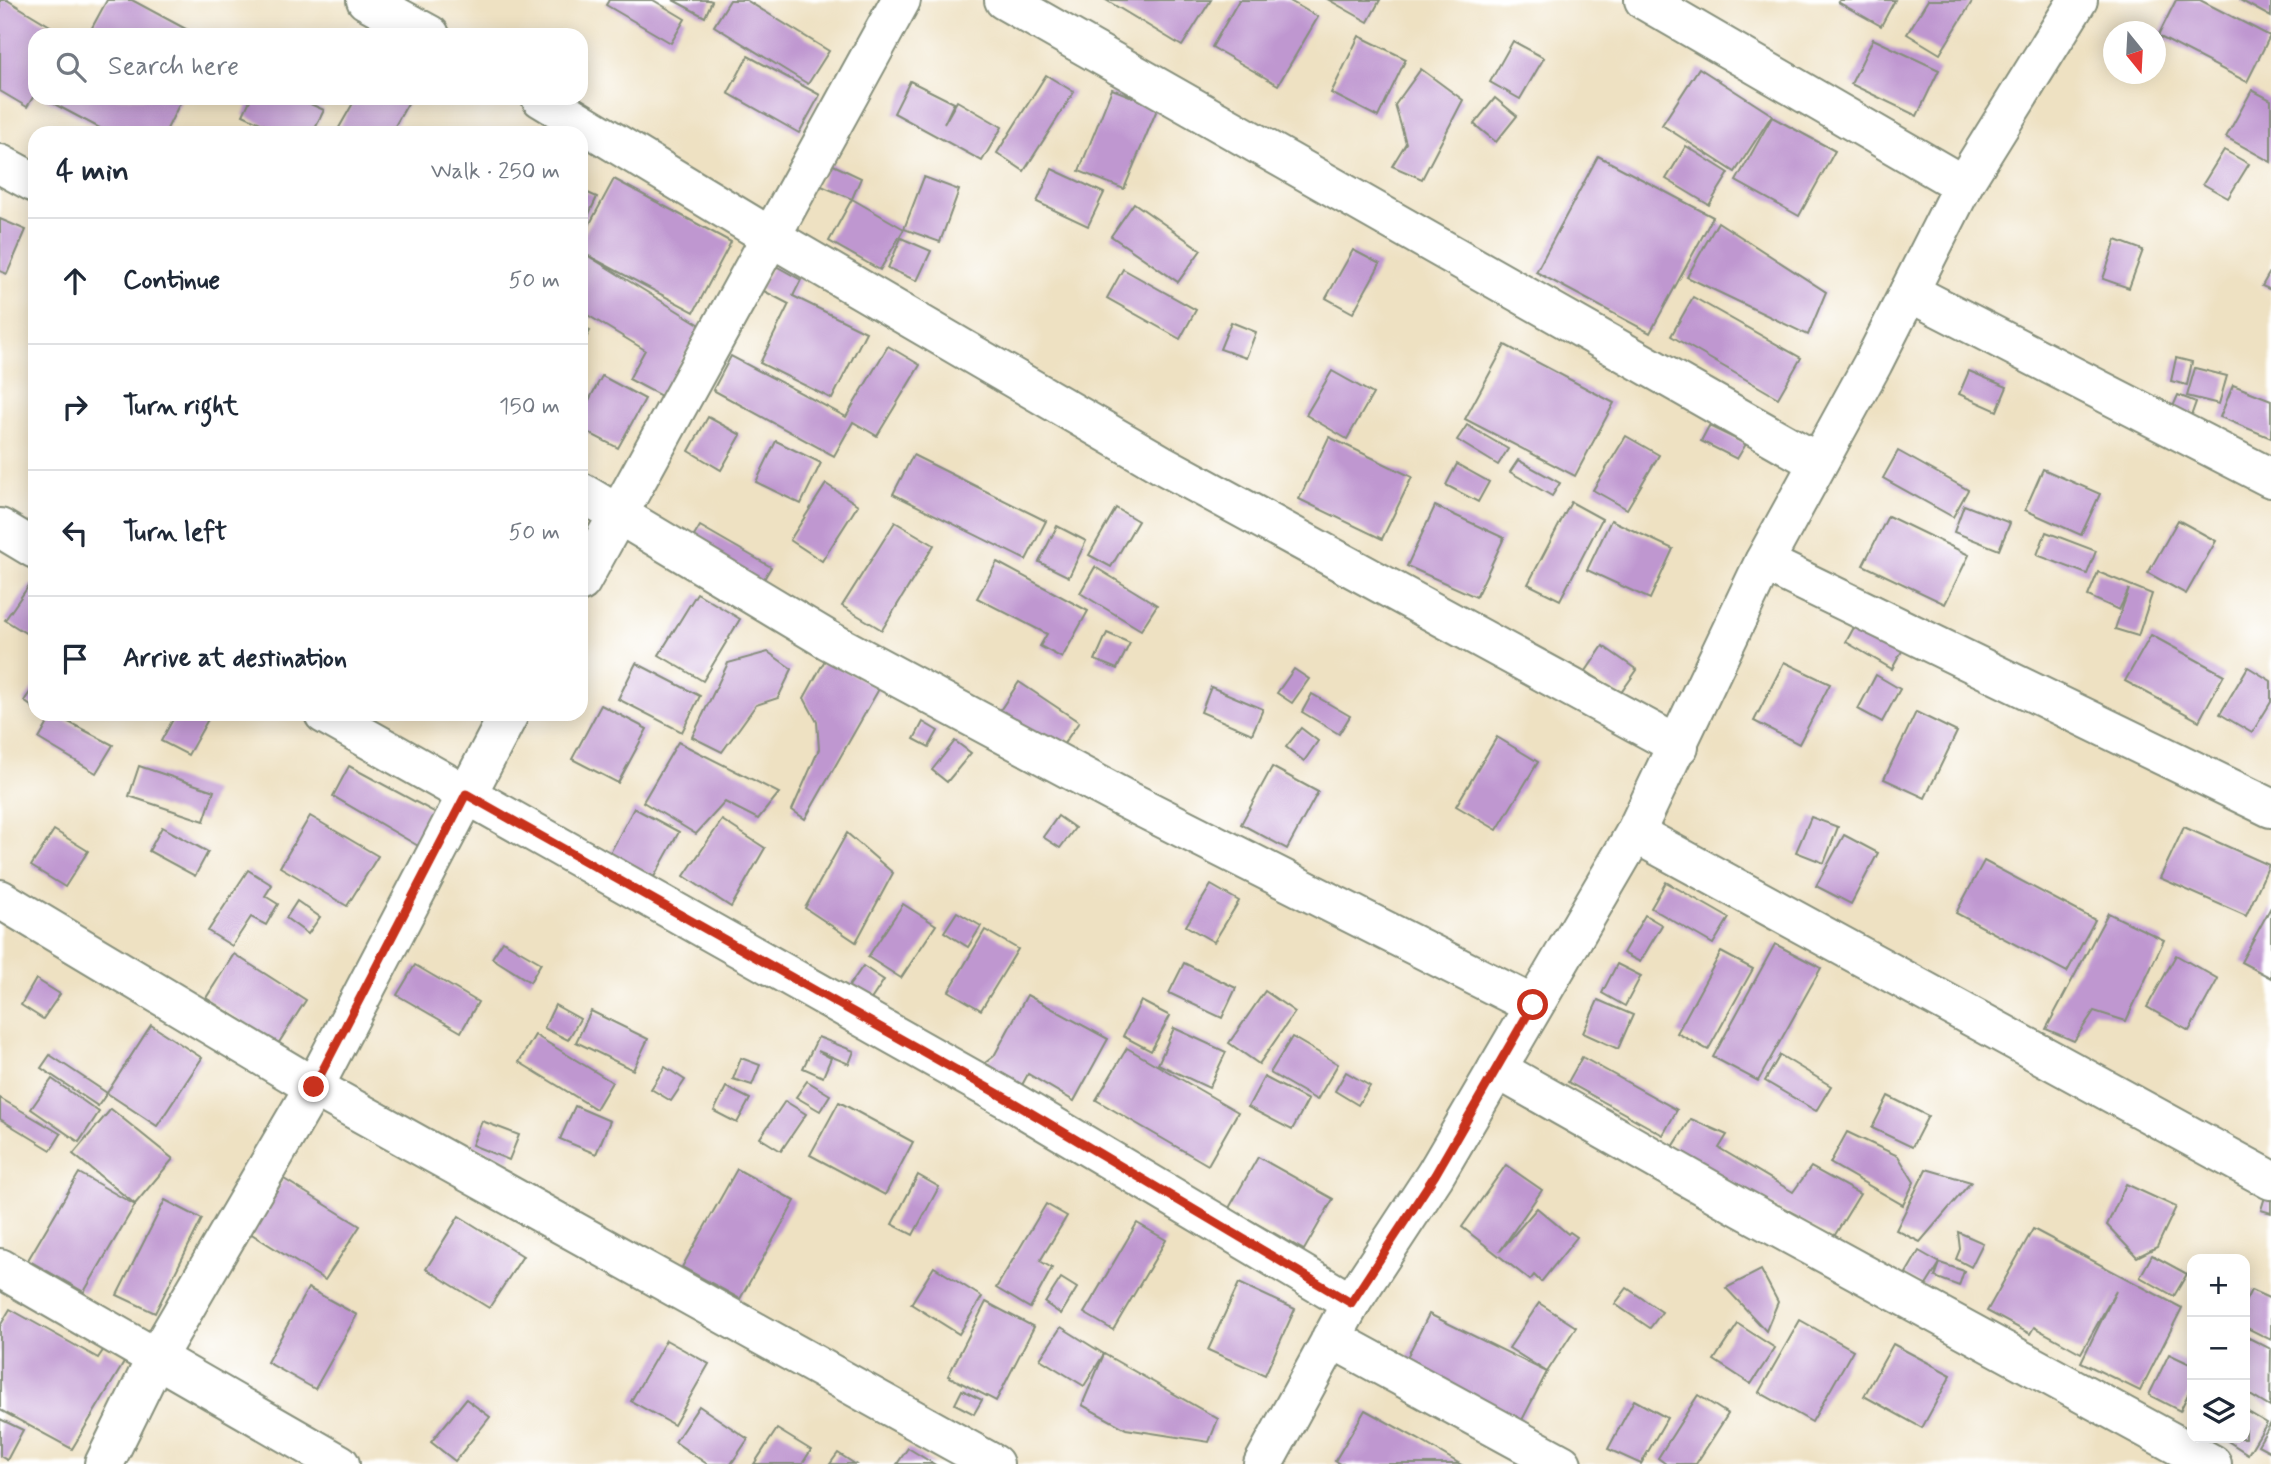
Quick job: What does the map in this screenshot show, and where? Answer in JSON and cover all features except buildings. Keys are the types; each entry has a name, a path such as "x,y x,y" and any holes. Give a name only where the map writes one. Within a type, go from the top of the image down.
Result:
{"street":[{"path":"366,0 417,28"},
{"path":"588,569 901,0"},
{"path":"1004,0 1817,462"},
{"path":"1644,0 1963,185"},
{"path":"1263,1464 1351,1303 1435,1175 1635,833 1765,562 1963,185 2078,0"},
{"path":"553,105 587,126"},
{"path":"588,126 771,237 1161,464 1679,746"},
{"path":"0,164 28,179"},
{"path":"1909,292 2271,478"},
{"path":"588,496 876,666 1125,799 1533,1005"},
{"path":"0,528 28,545"},
{"path":"1765,562 2271,808"},
{"path":"336,721 1011,1101 1351,1303"},
{"path":"104,1464 157,1356 314,1087 505,721"},
{"path":"1635,833 2271,1180"},
{"path":"0,899 314,1087 994,1464"},
{"path":"1497,1069 1742,1208 2212,1464"},
{"path":"0,1268 157,1356 340,1464"},
{"path":"1331,1338 1562,1464"}],"route":[{"path":"314,1087 466,794 1011,1101 1351,1303 1435,1175 1533,1005"}]}
